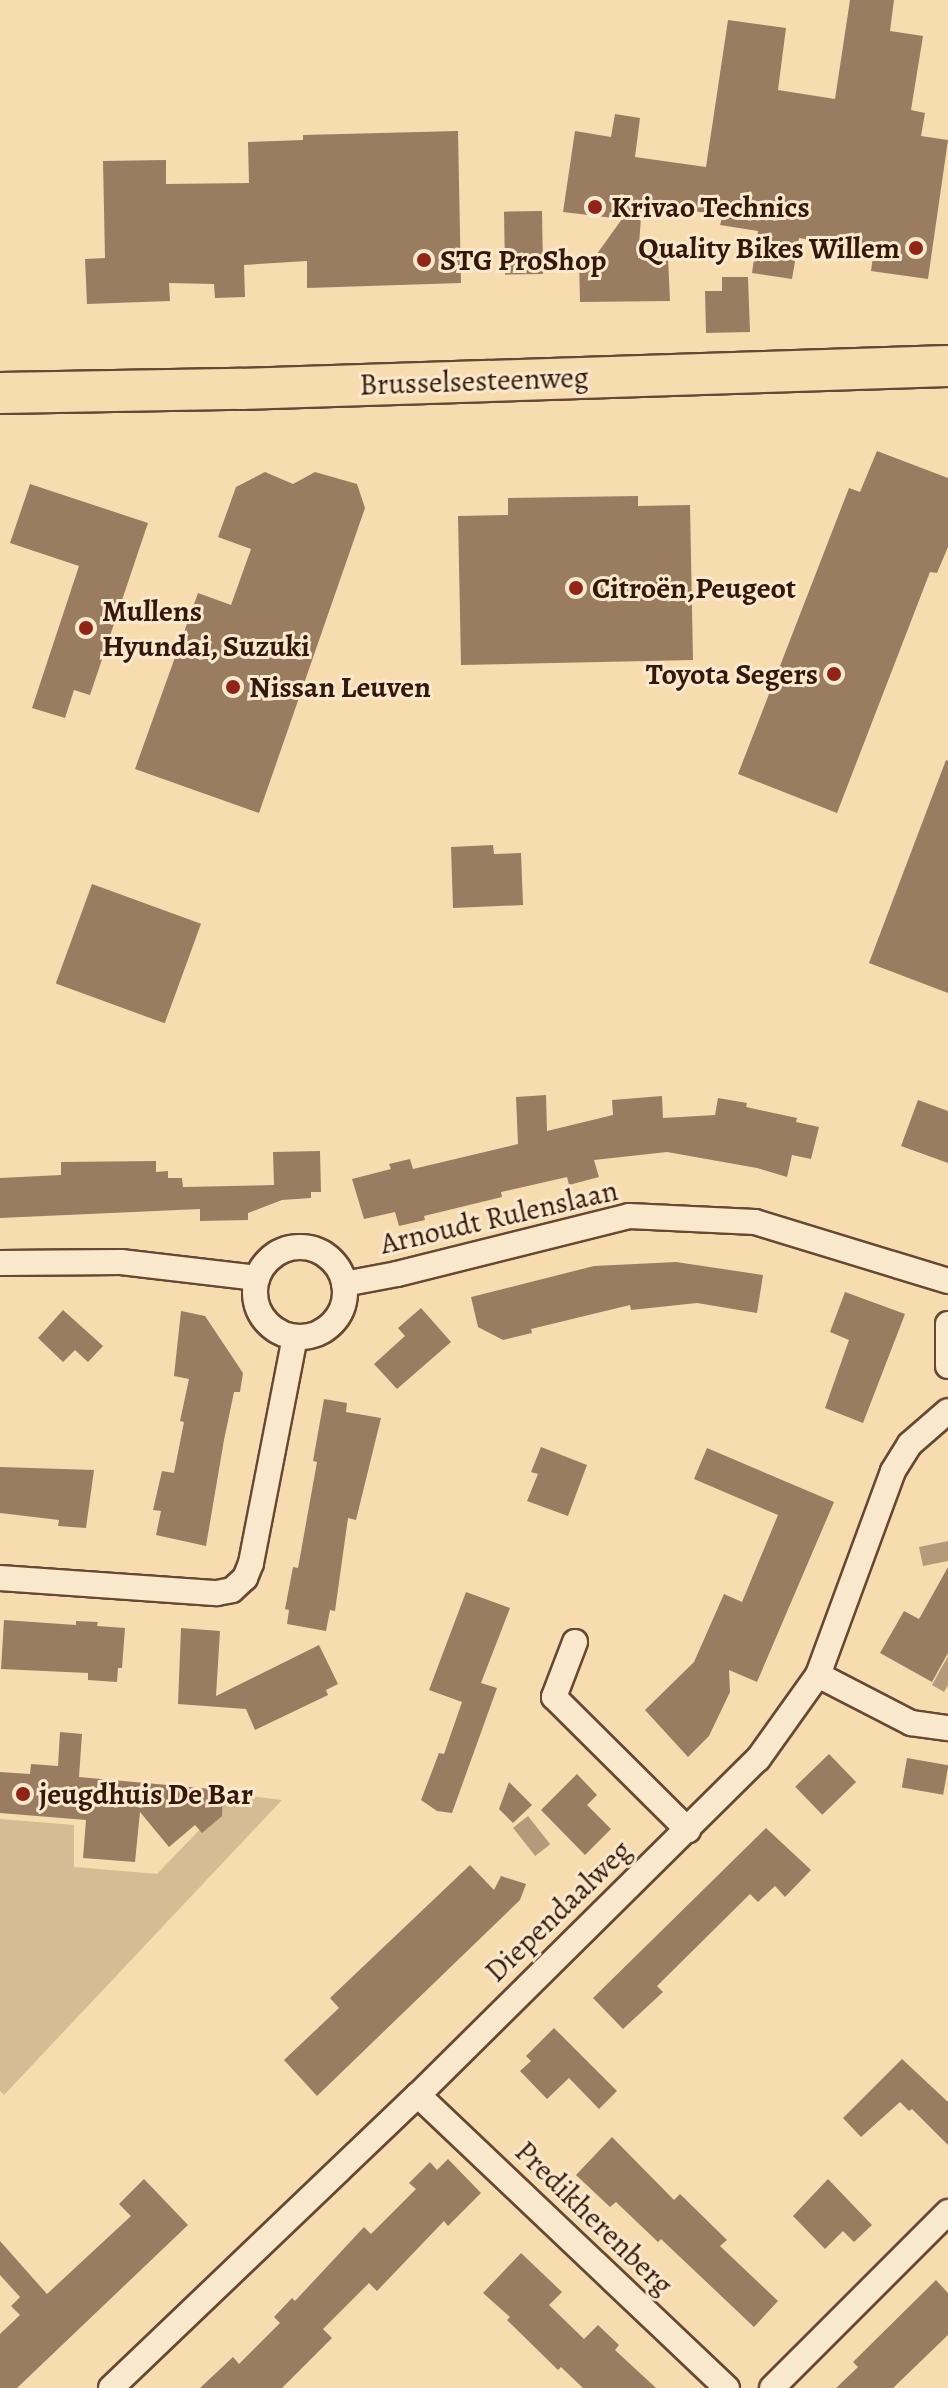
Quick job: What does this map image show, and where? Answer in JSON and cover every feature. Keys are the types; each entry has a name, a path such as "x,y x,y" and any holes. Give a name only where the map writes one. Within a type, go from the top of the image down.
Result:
{"main road":[{"name":"Brusselsesteenweg","path":"0,393 241,389 948,366"}],"street":[{"name":"Arnoudt Rulenslaan","path":"344,1284 397,1274 629,1216 755,1222 948,1281"},
{"path":"303,1248 330,1259 344,1284 341,1311 322,1332 295,1337 270,1327 256,1304 257,1278 275,1255 303,1248"},
{"path":"0,1263 121,1262 257,1278"},
{"path":"948,1324 948,1366"},
{"path":"0,1578 217,1593 232,1590 245,1578 251,1563 295,1337"},
{"name":"Diependaalweg","path":"111,2388 418,2095 758,1759 818,1675 893,1471 910,1444 948,1411"},
{"path":"575,1642 554,1697 688,1830"},
{"path":"818,1675 911,1723 948,1728"},
{"name":"Predikherenberg","path":"418,2095 727,2388"},
{"path":"772,2388 948,2212"}],"shaded area":[{"path":"948,1541 948,1561 923,1566 919,1547"},
{"path":"948,1656 948,1685 944,1692 932,1685"},
{"path":"234,1794 282,1800 4,2095 0,2091 0,1819 74,1825 74,1867 157,1874"},
{"path":"528,1816 550,1844 535,1856 513,1828"}],"building":[{"path":"850,0 894,0 890,31 923,36 911,110 925,113 921,136 948,140 928,279 871,271 874,250 799,238 792,279 752,273 758,231 720,225 722,218 700,212 642,204 638,258 668,257 670,301 580,302 579,259 594,258 622,219 563,212 575,131 611,137 615,114 640,118 635,157 706,167 728,20 786,28 778,90 835,99"},
{"path":"458,131 461,283 307,288 307,261 244,265 245,297 215,298 214,284 169,283 170,301 87,304 85,259 105,258 103,161 166,160 166,184 249,183 248,142 303,140 303,135"},
{"path":"542,211 543,274 505,275 504,212"},
{"path":"722,277 748,277 750,332 706,333 705,291 722,291"},
{"name":"Toyota Segers","path":"877,451 948,478 948,547 937,573 930,572 837,813 738,774 849,488 860,492"},
{"name":"Nissan Leuven","path":"265,472 293,484 315,472 357,484 365,508 259,813 135,769 198,593 231,605 251,549 218,537 236,487"},
{"name":"Mullens Hyundai, Suzuki","path":"30,484 148,523 90,695 74,690 65,718 32,708 79,566 10,543"},
{"name":"Citroën,Peugeot","path":"638,496 638,506 690,505 693,660 461,665 458,516 508,515 508,498"},
{"path":"948,761 948,993 869,963"},
{"path":"493,845 494,854 521,853 523,905 453,908 451,847"},
{"path":"92,884 201,924 165,1023 56,984"},
{"path":"546,1095 547,1131 613,1115 612,1100 662,1096 663,1118 715,1115 718,1098 747,1103 746,1107 797,1118 796,1122 819,1127 811,1159 792,1155 787,1177 757,1168 667,1152 594,1160 599,1177 569,1185 567,1177 501,1192 502,1197 424,1216 425,1220 399,1226 395,1212 364,1219 352,1179 391,1169 389,1164 410,1159 413,1169 518,1144 516,1097"},
{"path":"918,1100 948,1111 948,1163 901,1146"},
{"path":"320,1151 321,1192 311,1192 311,1198 282,1200 248,1213 248,1220 200,1221 200,1209 0,1218 0,1178 61,1175 61,1162 156,1161 156,1172 168,1171 168,1178 182,1178 183,1187 274,1185 273,1152"},
{"path":"676,1262 763,1275 757,1313 697,1303 631,1310 630,1305 531,1329 532,1333 503,1340 478,1327 471,1297 594,1266"},
{"path":"845,1292 905,1314 863,1423 825,1408 849,1340 830,1332"},
{"path":"421,1308 451,1342 397,1389 374,1364 405,1336 398,1328"},
{"path":"63,1310 103,1346 88,1362 75,1350 63,1362 38,1338"},
{"path":"181,1311 205,1316 243,1373 240,1392 234,1392 206,1546 156,1535 161,1511 153,1510 162,1471 174,1473 184,1422 180,1421 189,1379 174,1376"},
{"path":"324,1399 347,1403 346,1412 381,1418 356,1520 348,1518 335,1611 330,1610 326,1631 287,1624 289,1610 285,1609 293,1567 298,1568 317,1462 313,1461"},
{"path":"541,1447 587,1465 568,1516 527,1501 538,1474 531,1472"},
{"path":"707,1448 834,1502 757,1682 729,1670 730,1692 709,1736 688,1757 645,1710 694,1662 724,1594 742,1602 778,1515 694,1479"},
{"path":"0,1467 94,1470 86,1528 58,1526 59,1520 0,1513"},
{"path":"948,1567 948,1653 932,1682 880,1653 904,1611 919,1619"},
{"path":"466,1592 510,1608 481,1683 497,1688 452,1813 437,1811 421,1800 439,1753 444,1754 462,1702 429,1690"},
{"path":"4,1620 76,1625 76,1621 98,1622 97,1626 125,1628 122,1668 118,1668 117,1682 88,1680 88,1673 1,1669"},
{"path":"181,1628 220,1631 216,1696 319,1645 338,1684 326,1690 328,1695 255,1730 246,1709 178,1704"},
{"path":"60,1732 82,1734 79,1777 223,1790 222,1816 202,1833 195,1825 169,1847 140,1812 135,1862 83,1858 86,1820 0,1813 0,1772 30,1774 31,1764 58,1766"},
{"path":"829,1754 856,1782 822,1815 795,1787"},
{"path":"907,1758 948,1765 943,1795 902,1788"},
{"path":"577,1774 597,1795 587,1805 611,1829 585,1855 541,1810"},
{"path":"509,1782 532,1805 513,1823 499,1809"},
{"path":"766,1828 811,1870 785,1897 775,1886 758,1902 750,1894 657,1986 663,1992 623,2029 593,1998"},
{"path":"470,1865 494,1890 501,1876 526,1884 520,1900 317,2096 284,2060 339,2008 330,1998"},
{"path":"554,2028 617,2091 599,2109 569,2078 547,2099 520,2071 531,2061 526,2056"},
{"path":"902,2059 948,2102 948,2145 912,2109 909,2111 900,2102 861,2137 843,2118"},
{"path":"612,2137 674,2200 680,2194 727,2240 720,2246 778,2301 754,2327 661,2239 658,2242 616,2202 610,2207 576,2175"},
{"path":"448,2159 481,2193 448,2226 444,2221 377,2291 369,2283 323,2329 332,2338 282,2388 200,2388 233,2357 239,2364 280,2323 274,2317 292,2298 295,2301 364,2227 371,2234 416,2189 409,2183 430,2162 437,2170"},
{"path":"144,2179 188,2225 17,2388 0,2388 0,2334 20,2315 11,2306 20,2297 0,2275 0,2241 47,2294 131,2216 119,2204"},
{"path":"828,2179 872,2225 854,2242 843,2231 825,2249 793,2216"},
{"path":"521,2253 562,2292 549,2305 584,2339 598,2325 619,2345 615,2350 656,2388 583,2388 561,2367 558,2370 507,2320 510,2317 483,2293"},
{"path":"936,2280 948,2293 948,2335 893,2388 836,2388 858,2367 853,2362"}],"place":[{"name":"Krivao Technics","path":"595,207"},
{"name":"Quality Bikes Willem","path":"916,248"},
{"name":"STG ProShop","path":"424,260"},
{"name":"Citroën,Peugeot","path":"576,588"},
{"name":"Mullens Hyundai, Suzuki","path":"86,628"},
{"name":"Toyota Segers","path":"834,674"},
{"name":"Nissan Leuven","path":"233,687"},
{"name":"jeugdhuis De Bar","path":"23,1794"}]}
